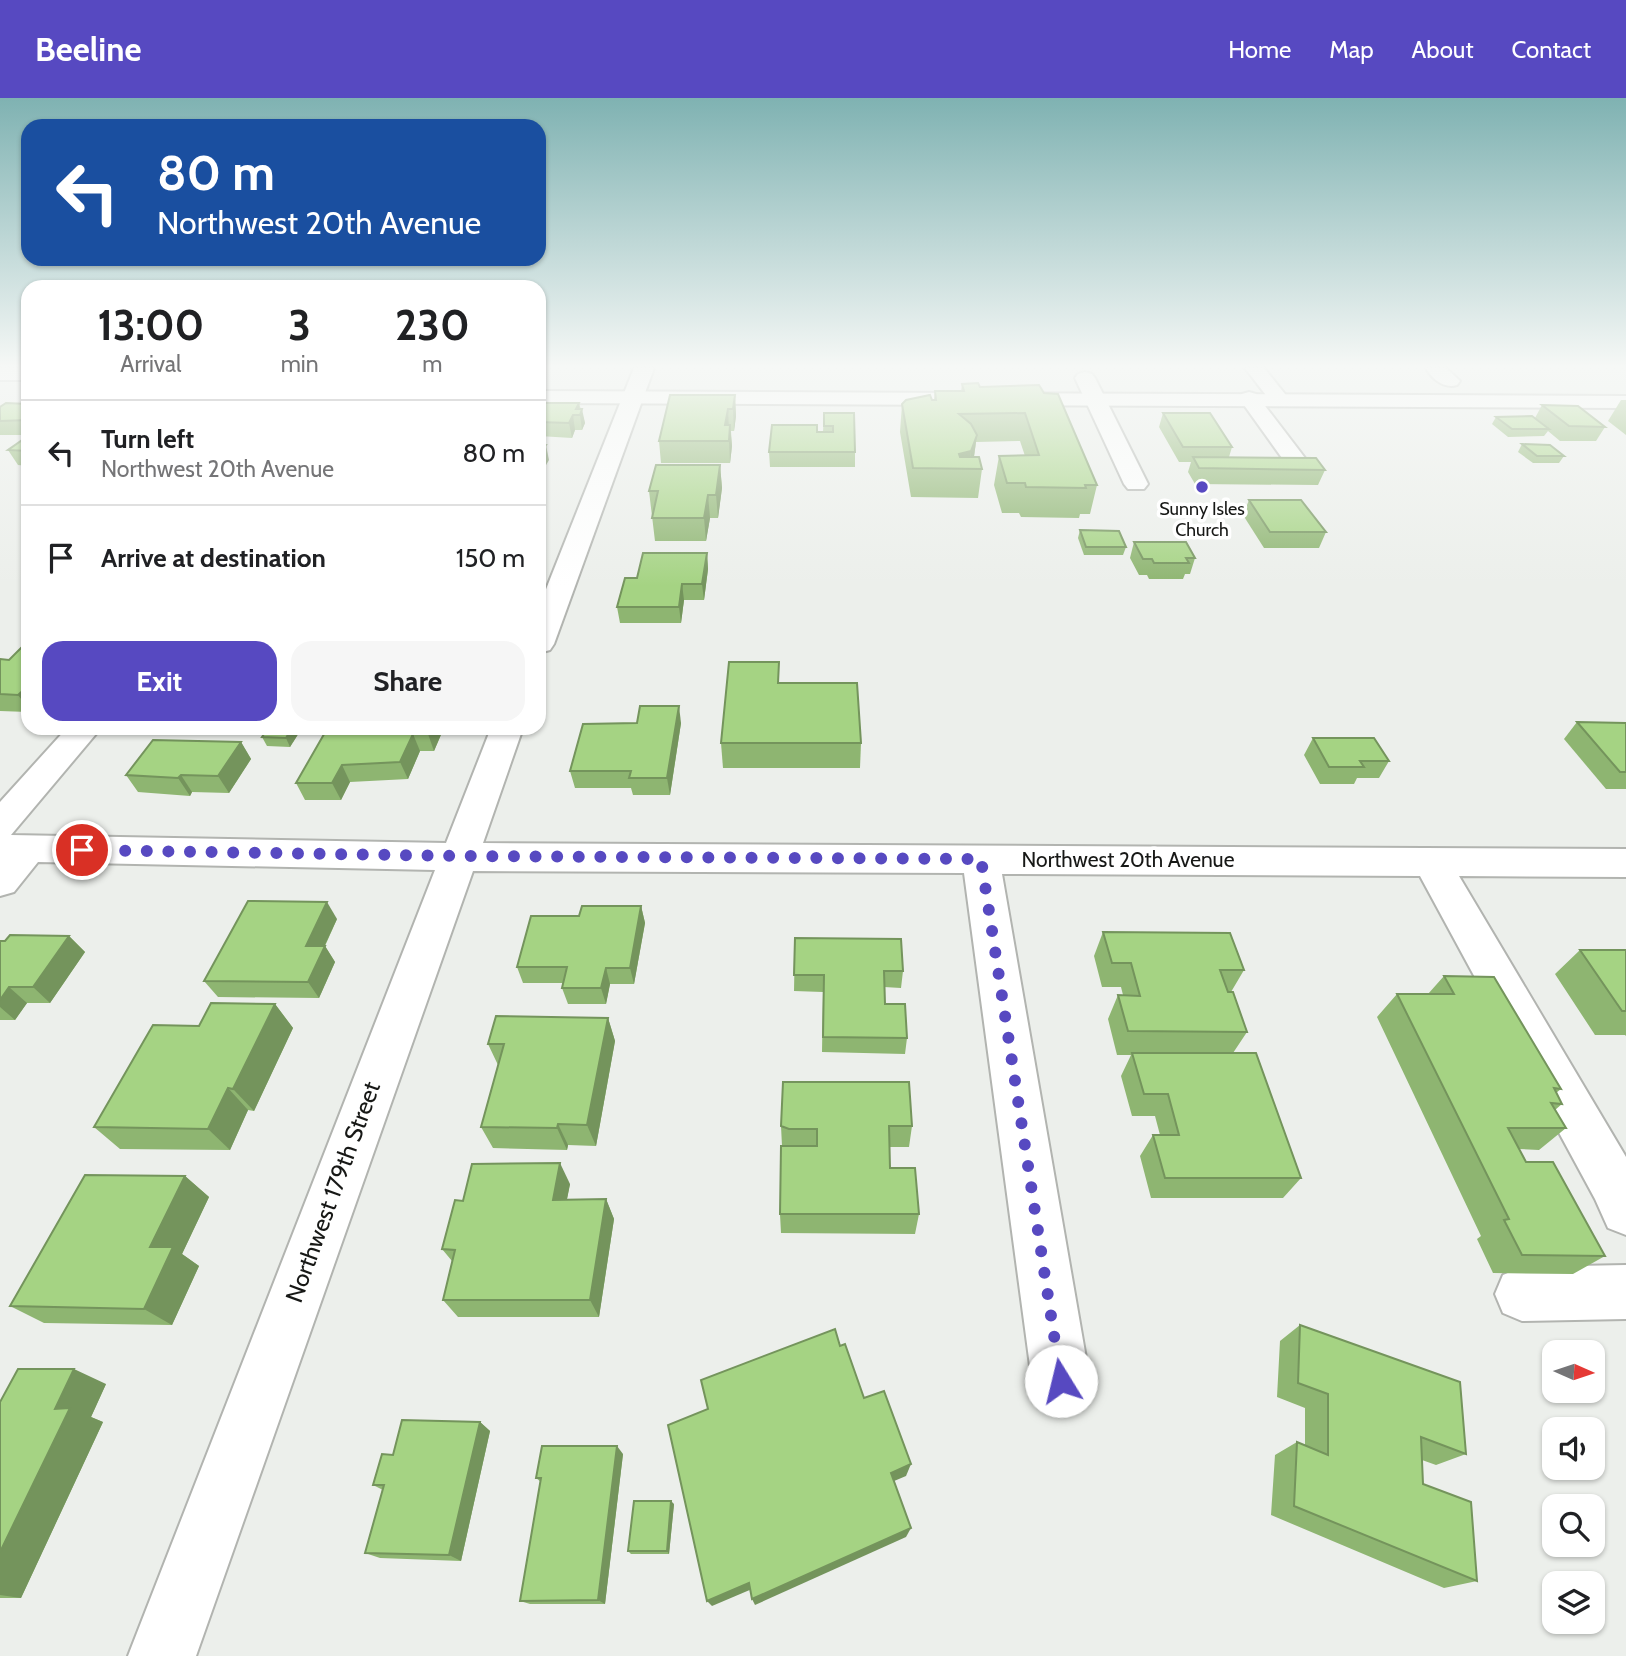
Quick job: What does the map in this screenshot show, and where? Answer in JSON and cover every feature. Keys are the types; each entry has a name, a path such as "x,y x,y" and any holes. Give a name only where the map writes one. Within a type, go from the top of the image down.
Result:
{"street":[{"path":"546,626 616,441"},
{"path":"1113,441 1136,484"},
{"path":"1281,441 1300,467"},
{"path":"0,825 79,735"},
{"name":"Northwest 179th Street","path":"162,1656 457,856 504,735"},
{"path":"0,882 14,848"},
{"name":"Northwest 20th Avenue","path":"14,848 457,856 1626,863"},
{"path":"981,859 1061,1381"},
{"path":"1430,862 1614,1182 1626,1210"},
{"path":"1522,1294 1626,1292"}],"building":[{"path":"21,441 21,451 8,450"},
{"path":"770,441 855,441 855,452 769,452"},
{"path":"908,441 975,441 971,451 959,454 960,457 979,457 982,469 913,468"},
{"path":"1034,441 1078,441 1097,485 1085,485 1086,488 1026,487 1025,483 1007,483 999,456 1039,455"},
{"path":"1179,441 1228,441 1232,447 1183,447"},
{"path":"1522,444 1550,445 1564,456 1537,456"},
{"path":"1193,457 1316,458 1325,470 1199,468"},
{"path":"656,465 720,465 716,495 708,495 704,518 652,518 658,491 649,491"},
{"path":"1249,500 1301,500 1326,532 1270,532"},
{"path":"1080,530 1119,531 1126,547 1086,547"},
{"path":"1134,542 1186,542 1195,558 1186,558 1189,563 1154,563 1152,559 1143,559"},
{"path":"643,553 707,553 702,584 682,584 679,607 617,607 625,578 637,578"},
{"path":"21,648 21,692 18,695 0,694 0,659 9,660"},
{"path":"729,662 779,662 778,683 857,683 861,743 721,743"},
{"path":"640,706 679,706 667,778 629,778 631,771 570,771 583,724 637,723"},
{"path":"1577,722 1626,723 1626,772 1620,772"},
{"path":"263,735 288,735 286,738 262,737"},
{"path":"324,735 413,735 400,762 342,765 332,783 296,783"},
{"path":"1313,738 1374,738 1389,761 1360,761 1364,767 1329,767"},
{"path":"153,740 241,742 218,776 181,775 178,778 126,775"},
{"path":"248,901 327,902 306,946 325,946 308,982 204,981"},
{"path":"582,906 641,906 630,968 606,968 601,988 562,988 567,967 517,967 531,916 579,916"},
{"path":"1103,932 1230,933 1244,970 1220,970 1228,992 1233,992 1247,1032 1128,1031 1118,995 1140,996 1131,963 1112,963"},
{"path":"10,935 69,936 33,987 9,987 0,1000 0,941 5,941"},
{"path":"795,938 901,939 903,971 884,971 885,1004 905,1004 907,1038 823,1037 824,975 794,975"},
{"path":"1580,950 1626,950 1626,1011 1622,1011"},
{"path":"1444,976 1494,977 1561,1089 1554,1088 1562,1104 1551,1103 1566,1128 1508,1128 1526,1162 1553,1162 1605,1256 1522,1255 1504,1220 1509,1219 1397,994 1454,994"},
{"path":"211,1003 275,1004 233,1089 228,1088 208,1129 94,1127 153,1025 199,1026"},
{"path":"496,1016 608,1018 587,1125 558,1124 557,1128 481,1127 504,1044 488,1044"},
{"path":"1132,1053 1256,1053 1301,1178 1165,1178 1153,1135 1179,1135 1168,1094 1144,1094"},
{"path":"783,1082 909,1082 912,1126 889,1126 890,1168 915,1168 919,1214 780,1214 781,1146 817,1146 817,1129 789,1129 781,1126"},
{"path":"560,1163 553,1200 606,1199 590,1300 443,1300 455,1250 442,1249 455,1200 463,1201 472,1164"},
{"path":"85,1175 185,1176 150,1247 173,1247 144,1309 10,1306"},
{"path":"1300,1325 1460,1382 1466,1454 1421,1437 1423,1484 1471,1502 1477,1581 1294,1506 1297,1442 1328,1455 1328,1394 1298,1383"},
{"path":"835,1329 840,1346 845,1344 864,1398 884,1391 911,1464 891,1473 911,1528 752,1599 749,1583 707,1601 668,1425 708,1409 701,1380"},
{"path":"18,1369 74,1369 55,1409 70,1408 0,1552 0,1402"},
{"path":"402,1420 480,1422 449,1555 365,1553 384,1485 373,1485 382,1454 393,1455"},
{"path":"542,1446 617,1446 598,1600 520,1601 541,1478 536,1478"},
{"path":"634,1501 671,1501 667,1551 628,1551"}],"place":[{"name":"Sunny Isles Church","path":"1202,487"}],"route":[{"path":"82,850 457,856 981,859 1061,1381"}]}
